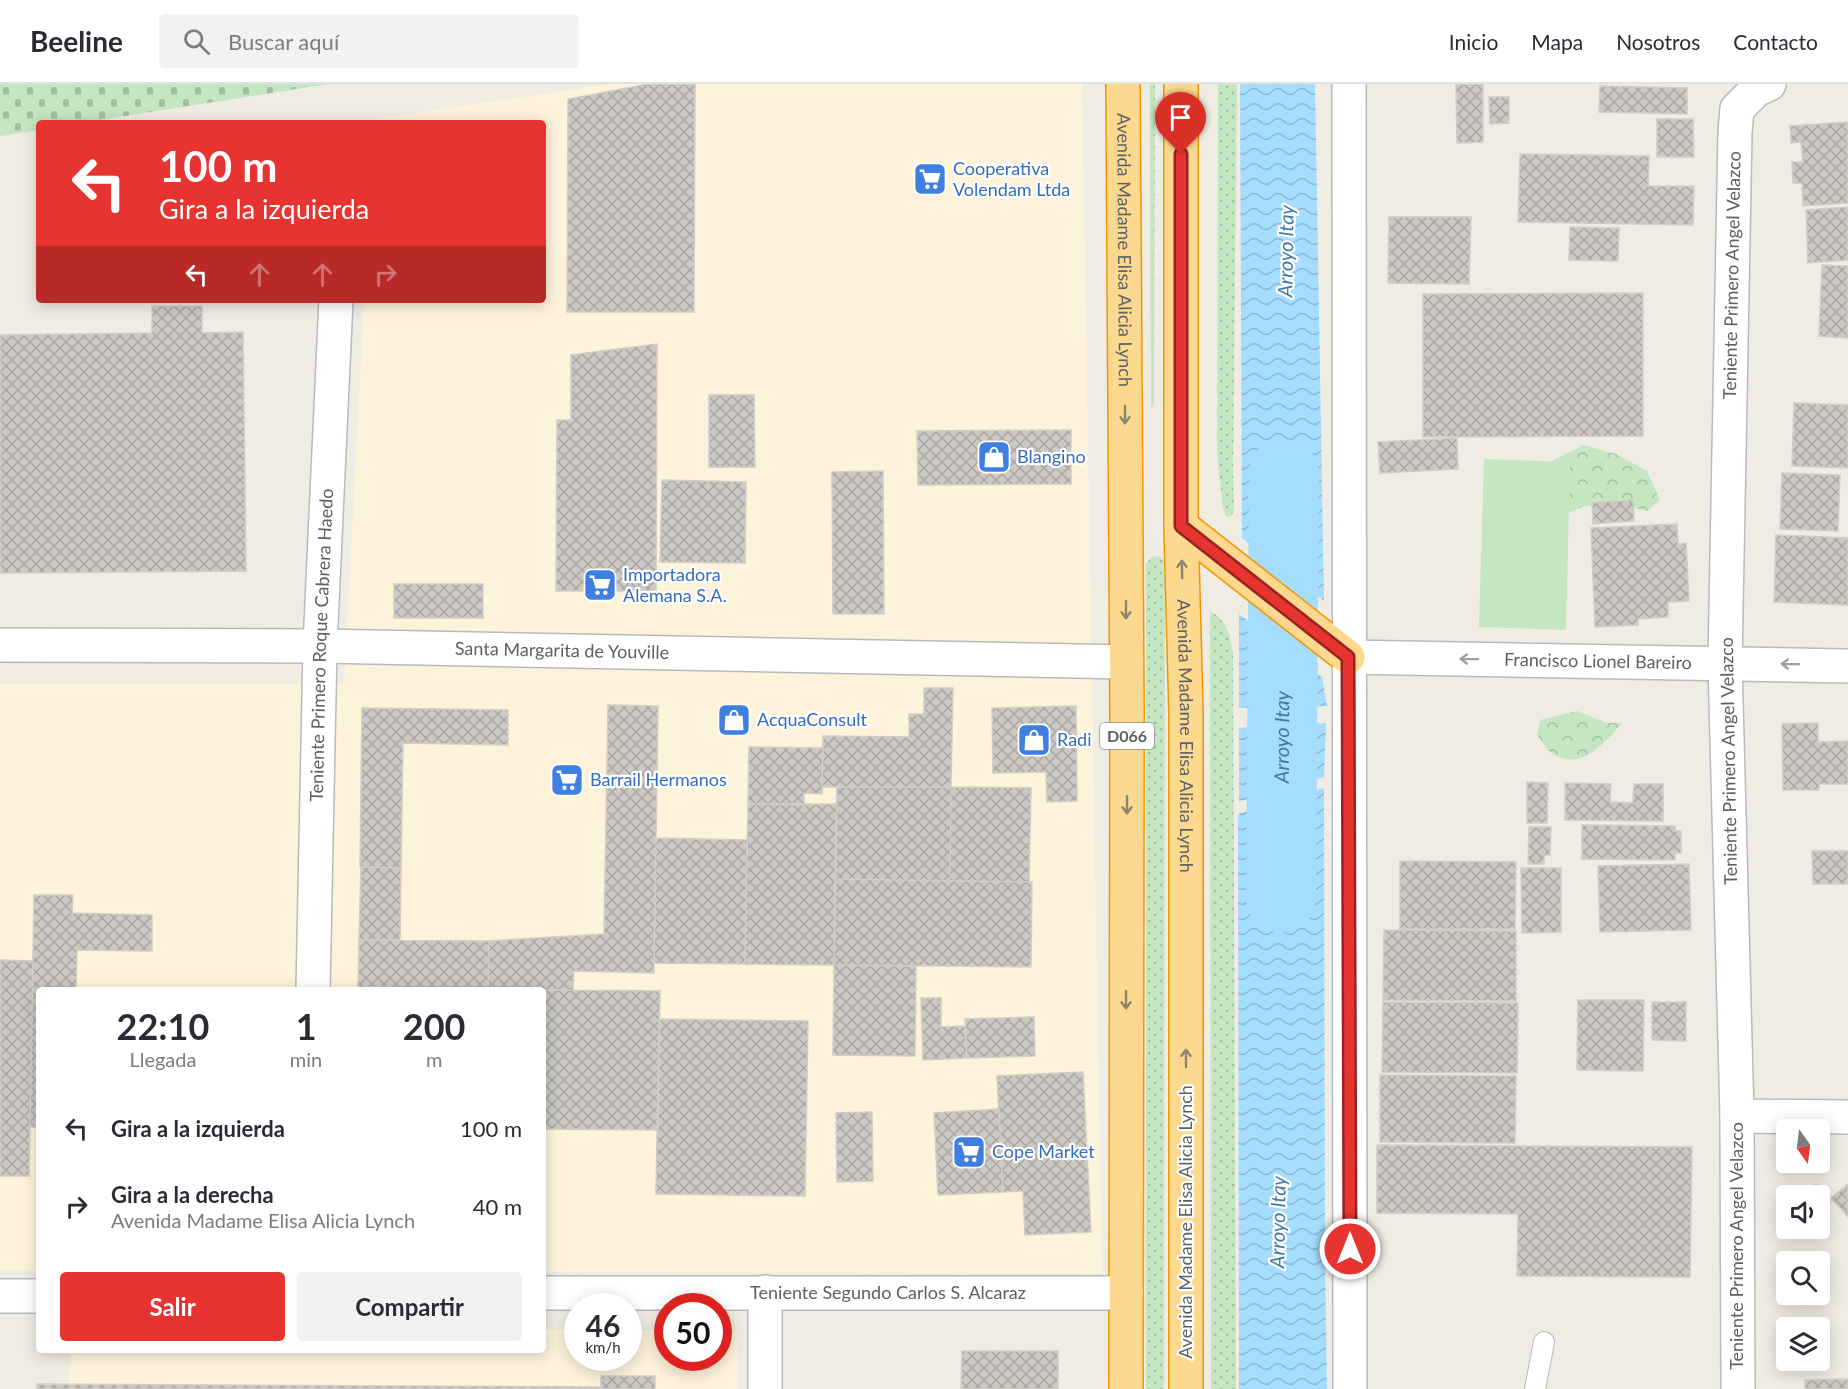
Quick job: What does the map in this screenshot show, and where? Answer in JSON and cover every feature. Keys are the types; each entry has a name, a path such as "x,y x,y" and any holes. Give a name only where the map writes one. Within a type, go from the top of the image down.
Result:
{"highway":[{"name":"Avenida Madame Elisa Alicia Lynch","path":"1123,84 1126,1389"},
{"name":"Avenida Madame Elisa Alicia Lynch","path":"1181,84 1181,526 1186,713 1186,1389"},
{"path":"1181,526 1348,657"}],"street":[{"path":"1349,84 1350,1389"},
{"name":"Teniente Primero Angel Velazco","path":"1738,1389 1737,1116 1725,663 1735,132 1737,109 1756,90 1769,84"},
{"name":"Teniente Primero Roque Cabrera Haedo","path":"313,987 320,646 336,303"},
{"name":"Santa Margarita de Youville","path":"0,645 320,646 1126,663"},
{"name":"Francisco Lionel Bareiro","path":"1348,657 1848,666"},
{"path":"1737,1116 1848,1117"},
{"path":"765,1292 765,1389"},
{"name":"Teniente Segundo Carlos S. Alcaraz","path":"546,1293 1126,1293"},
{"path":"0,1296 36,1296"}],"lane":[{"path":"1535,1389 1544,1342"}],"shaded area":[{"path":"611,84 1082,84 1102,1273 546,1272 546,987 36,987 36,1271 0,1271 0,684 344,684 364,303 546,303 546,120 373,119"},
{"path":"546,1330 564,1330 564,1371 642,1371 642,1330 654,1331 654,1371 732,1371 732,1331 737,1331 738,1389 69,1389 70,1353 546,1353"}],"green space":[{"path":"0,84 329,84 100,120 36,120 36,130 0,136"},
{"path":"1150,84 1155,84 1154,404 1151,407"},
{"path":"1218,84 1237,84 1234,507 1232,516 1227,517 1223,509 1217,453"},
{"path":"1583,445 1616,454 1647,471 1660,500 1647,511 1616,504 1584,506 1554,520 1546,490 1554,460"},
{"path":"1484,459 1570,462 1566,630 1479,627"},
{"path":"1159,556 1165,562 1164,1389 1146,1389 1146,564 1152,557"},
{"path":"1210,612 1224,624 1233,654 1236,1389 1211,1389"},
{"path":"1577,711 1607,723 1622,723 1601,745 1585,756 1566,759 1556,756 1548,750 1537,735 1540,720"}],"water":[{"path":"1240,84 1315,84 1324,601 1242,538"},
{"path":"1239,614 1322,677 1327,706 1256,708 1256,726 1255,708 1239,708"},
{"path":"1326,723 1324,777 1252,798 1251,809 1324,788 1327,1389 1239,1389 1238,814 1250,810 1251,799 1239,801 1239,728"}],"building":[{"path":"648,84 695,84 694,312 567,312 568,99"},
{"path":"1456,84 1483,84 1483,142 1457,143"},
{"path":"1600,86 1687,88 1687,114 1599,112"},
{"path":"1489,97 1509,97 1509,123 1490,124"},
{"path":"1657,119 1693,119 1694,157 1657,157"},
{"path":"1848,122 1848,203 1803,206 1802,183 1793,183 1792,162 1803,162 1801,142 1791,143 1790,126"},
{"path":"1520,154 1649,156 1648,186 1694,186 1693,225 1518,222"},
{"path":"1848,207 1848,260 1808,263 1806,210"},
{"path":"1389,217 1471,217 1469,284 1388,283"},
{"path":"1570,227 1619,228 1618,261 1569,260"},
{"path":"1822,265 1848,266 1848,338 1819,336"},
{"path":"1643,293 1643,436 1423,437 1423,294"},
{"path":"152,306 202,306 202,333 243,332 246,571 0,573 0,335 152,333"},
{"path":"657,344 656,591 556,591 557,420 571,420 571,355"},
{"path":"709,395 754,395 755,467 709,467"},
{"path":"1794,403 1848,405 1848,468 1792,466"},
{"name":"Blangino","path":"1071,430 1071,484 918,485 917,431"},
{"path":"1457,438 1458,469 1380,473 1378,442"},
{"path":"883,471 884,614 833,614 832,472"},
{"path":"1782,473 1840,475 1838,531 1780,529"},
{"path":"662,480 746,482 745,563 660,562"},
{"path":"1633,500 1634,521 1593,524 1592,503"},
{"path":"1677,524 1678,544 1686,543 1689,601 1668,602 1668,617 1638,619 1638,625 1595,627 1591,528"},
{"path":"1776,535 1848,538 1848,605 1774,602"},
{"path":"394,584 483,584 483,618 394,618"},
{"path":"924,688 953,688 951,787 822,787 823,736 909,737 909,714 924,714"},
{"path":"608,705 658,706 654,973 574,971 573,990 546,990 546,987 488,987 489,941 604,934"},
{"name":"Radi","path":"1076,706 1077,801 1047,802 1046,772 993,773 992,708"},
{"path":"362,708 508,710 508,745 403,743 401,868 360,867"},
{"path":"1818,723 1818,742 1848,741 1848,784 1819,784 1819,790 1783,790 1782,724"},
{"path":"749,747 823,748 822,794 804,793 804,805 748,804"},
{"path":"1527,782 1548,783 1547,823 1527,823"},
{"path":"1565,783 1611,784 1610,802 1633,803 1634,784 1663,784 1663,821 1565,820"},
{"path":"837,787 951,787 950,881 835,879"},
{"path":"951,787 1031,788 1029,882 950,881"},
{"path":"748,804 837,804 834,965 745,964"},
{"path":"1582,825 1675,826 1675,831 1681,831 1681,853 1675,853 1675,860 1582,859"},
{"path":"1529,827 1551,827 1550,855 1544,855 1544,864 1528,864"},
{"path":"656,838 747,840 745,964 654,963"},
{"path":"1812,851 1848,851 1848,884 1813,884"},
{"path":"1400,861 1516,862 1515,929 1400,929"},
{"path":"1689,864 1691,930 1600,932 1598,866"},
{"path":"361,867 401,868 400,940 359,940"},
{"path":"1521,868 1561,868 1561,932 1522,933"},
{"path":"835,879 1032,882 1031,967 834,965"},
{"path":"34,895 73,895 72,913 152,915 152,951 77,950 76,987 36,987 36,1127 30,1127"},
{"path":"1384,930 1516,931 1516,1001 1383,1000"},
{"path":"359,940 489,941 488,987 358,987"},
{"path":"0,960 33,961 29,1176 0,1176"},
{"path":"834,965 916,966 915,1056 833,1055"},
{"path":"546,990 660,991 658,1130 546,1129"},
{"path":"921,998 941,998 941,1027 965,1026 967,1058 923,1060"},
{"path":"1578,1000 1644,1000 1643,1071 1577,1070"},
{"path":"1383,1002 1518,1003 1517,1073 1382,1072"},
{"path":"1652,1002 1686,1002 1686,1041 1652,1040"},
{"path":"1034,1017 1035,1056 967,1058 965,1019"},
{"path":"659,1019 808,1021 805,1196 656,1194"},
{"path":"1083,1072 1091,1232 1025,1235 1023,1191 1003,1192 997,1076"},
{"path":"1380,1075 1516,1076 1515,1143 1380,1142"},
{"name":"Cope Market","path":"999,1109 1003,1192 938,1195 934,1113"},
{"path":"872,1112 873,1181 837,1182 836,1113"},
{"path":"1377,1145 1692,1147 1690,1277 1517,1276 1518,1214 1377,1213"},
{"path":"1848,1184 1848,1217 1831,1198"},
{"path":"962,1351 1058,1351 1058,1389 961,1389"},
{"path":"601,1376 655,1376 655,1389 601,1389"},
{"path":"1848,1379 1848,1389 1805,1389 1805,1380"},
{"path":"37,1384 601,1387 601,1389 37,1389"}],"waterway":[{"name":"Arroyo Itay","path":"1281,897 1284,474"}],"place":[{"name":"Cooperativa Volendam Ltda","path":"930,179"},
{"name":"Blangino","path":"994,457"},
{"name":"Importadora Alemana S.A.","path":"600,585"},
{"name":"AcquaConsult","path":"734,720"},
{"name":"Radi","path":"1034,740"},
{"name":"Barrail Hermanos","path":"567,780"},
{"name":"Cope Market","path":"969,1152"}],"route":[{"path":"1181,154 1181,526 1348,657 1350,1249"}]}
